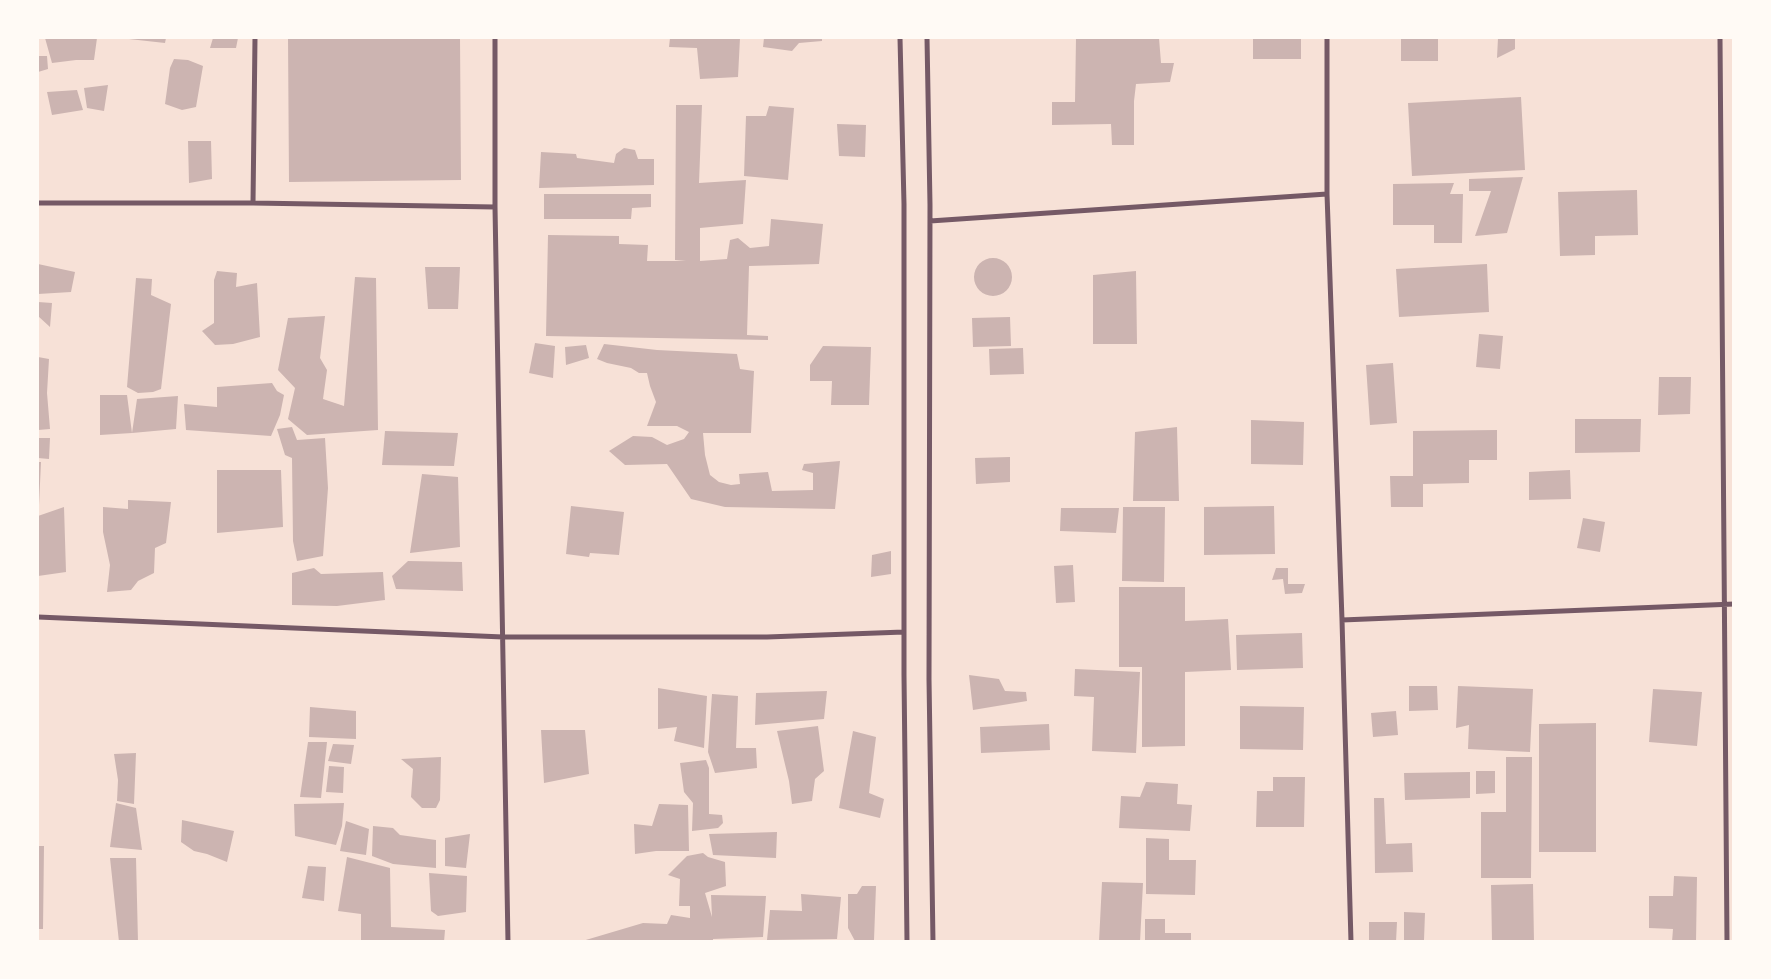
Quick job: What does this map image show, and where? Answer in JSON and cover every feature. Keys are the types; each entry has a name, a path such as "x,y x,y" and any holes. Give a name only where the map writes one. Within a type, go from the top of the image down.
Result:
{"street":[{"path":"253,203 255,38"},
{"path":"495,38 495,207 508,942"},
{"path":"900,38 904,204 906,942"},
{"path":"927,38 930,221 929,679 933,942"},
{"path":"1327,38 1327,194 1351,942"},
{"path":"1720,38 1727,942"},
{"path":"930,221 1327,194"},
{"path":"38,203 253,203 495,207"},
{"path":"1342,620 1734,604"},
{"path":"38,617 503,637 767,637 904,632"}],"building":[{"path":"45,38 97,38 94,60 52,63"},
{"path":"130,38 166,38 165,43"},
{"path":"213,38 238,38 236,48 210,48"},
{"path":"288,38 460,38 461,180 289,182"},
{"path":"670,38 740,38 738,77 700,79 697,48 669,47"},
{"path":"764,38 822,38 822,41 799,43 792,51 763,47"},
{"path":"1076,38 1159,38 1161,63 1174,63 1170,82 1136,84 1134,145 1112,145 1111,124 1052,125 1052,102 1075,102"},
{"path":"1253,38 1301,38 1301,59 1253,59"},
{"path":"1401,38 1438,38 1438,61 1401,61"},
{"path":"1498,38 1515,38 1515,49 1497,58"},
{"path":"38,56 47,56 48,69 38,72"},
{"path":"174,59 188,60 203,66 196,107 182,110 165,104 170,68"},
{"path":"108,85 104,111 87,108 84,88"},
{"path":"77,90 83,110 52,115 47,92"},
{"path":"1521,97 1525,170 1412,176 1408,103"},
{"path":"676,105 702,105 699,183 746,180 743,224 700,228 700,261 727,259 730,240 738,238 750,248 769,246 771,219 823,224 819,264 749,266 747,335 768,336 768,340 546,336 548,235 619,236 619,244 648,245 647,261 686,261 675,260"},
{"path":"769,106 794,108 788,180 744,176 746,116 766,116"},
{"path":"837,124 866,125 865,157 839,156"},
{"path":"188,141 211,141 212,179 189,183"},
{"path":"624,148 635,150 638,159 654,159 654,185 539,188 541,152 576,154 577,158 614,163 616,154"},
{"path":"1523,177 1507,233 1475,236 1491,191 1469,191 1469,179"},
{"path":"1454,183 1450,194 1463,194 1462,243 1434,243 1434,225 1393,225 1393,184"},
{"path":"1637,190 1638,235 1595,236 1595,255 1560,256 1558,192"},
{"path":"544,194 651,194 651,207 632,208 631,219 544,219"},
{"path":"993,258 1007,263 1012,277 1007,291 993,296 979,291 974,277 979,263"},
{"path":"38,264 75,272 71,292 38,294"},
{"path":"1487,264 1489,312 1399,317 1396,269"},
{"path":"425,267 460,267 458,309 428,309"},
{"path":"217,271 237,273 236,287 257,283 260,337 233,344 215,345 202,331 214,323 214,280"},
{"path":"1136,271 1137,344 1093,344 1093,275"},
{"path":"355,277 376,278 378,430 307,435 288,419 295,388 278,370 288,318 325,316 320,358 327,370 323,399 344,406"},
{"path":"136,278 152,279 151,295 171,304 161,389 153,392 138,393 127,387"},
{"path":"38,302 52,303 50,327 38,316"},
{"path":"1010,317 1011,346 973,347 972,318"},
{"path":"1479,334 1503,336 1500,369 1476,367"},
{"path":"535,343 555,346 553,378 529,373"},
{"path":"604,344 657,350 737,354 740,369 754,371 751,433 703,433 705,455 710,475 719,482 731,485 740,484 739,474 768,472 772,491 813,490 813,473 802,470 804,464 840,461 835,509 725,507 691,499 667,464 625,465 609,451 633,436 652,437 667,445 684,439 689,432 677,426 647,426 656,402 647,373 639,373 631,368 597,359"},
{"path":"586,345 589,358 566,365 565,347"},
{"path":"823,346 871,347 869,405 831,405 832,381 810,381 810,365"},
{"path":"1023,348 1024,374 990,375 989,349"},
{"path":"38,357 49,359 47,393 50,429 38,430"},
{"path":"1393,363 1397,423 1370,425 1366,365"},
{"path":"1659,377 1691,377 1690,414 1658,415"},
{"path":"272,383 277,391 284,395 280,415 271,436 186,430 184,404 217,407 217,387"},
{"path":"100,395 127,395 132,433 100,435"},
{"path":"178,396 176,429 132,433 137,399"},
{"path":"1575,419 1641,419 1640,452 1575,453"},
{"path":"1251,420 1304,422 1303,465 1251,464"},
{"path":"292,427 297,440 325,438 328,488 323,556 297,561 293,541 292,458 285,455 277,429"},
{"path":"1177,427 1179,501 1133,501 1135,432"},
{"path":"1497,430 1497,460 1469,460 1469,483 1423,484 1423,507 1391,507 1390,476 1413,476 1413,431"},
{"path":"385,431 458,433 454,466 382,465"},
{"path":"38,438 50,438 49,459 38,458"},
{"path":"1010,457 1010,482 976,484 975,458"},
{"path":"38,462 41,462 39,505 38,505"},
{"path":"217,470 281,470 283,527 217,533"},
{"path":"1570,470 1571,499 1529,500 1529,472"},
{"path":"422,474 458,477 460,547 410,553"},
{"path":"128,500 171,502 166,543 155,548 154,573 138,581 131,590 107,592 110,565 103,532 103,507 128,509"},
{"path":"571,506 624,512 619,555 590,553 589,557 566,554"},
{"path":"1274,506 1275,554 1204,555 1204,507"},
{"path":"64,507 66,572 38,576 38,516"},
{"path":"1123,507 1165,507 1164,582 1122,581"},
{"path":"1061,508 1119,508 1116,533 1060,531"},
{"path":"1583,518 1605,522 1600,552 1577,548"},
{"path":"891,551 891,574 871,577 872,555"},
{"path":"408,561 462,562 463,591 396,589 392,576"},
{"path":"1073,565 1075,602 1056,603 1054,566"},
{"path":"314,568 321,574 383,572 385,600 337,606 292,605 292,573"},
{"path":"1276,568 1288,568 1288,584 1305,584 1302,593 1285,594 1283,579 1272,580"},
{"path":"1119,587 1185,587 1185,621 1228,619 1231,670 1185,672 1185,746 1142,747 1142,667 1119,667"},
{"path":"1302,633 1303,668 1237,670 1236,635"},
{"path":"1075,669 1140,672 1136,753 1092,751 1094,697 1074,696"},
{"path":"969,675 999,679 1005,691 1026,692 1027,701 973,710"},
{"path":"1409,686 1437,686 1438,710 1409,711"},
{"path":"1458,686 1533,689 1530,752 1468,749 1469,725 1456,728"},
{"path":"658,688 707,696 704,748 674,741 677,727 658,729"},
{"path":"1653,689 1702,692 1697,746 1649,742"},
{"path":"827,691 824,719 755,725 756,693"},
{"path":"712,694 738,696 736,748 756,748 757,768 715,773 708,752"},
{"path":"1240,706 1304,707 1303,750 1240,749"},
{"path":"310,707 356,711 356,739 309,737"},
{"path":"1396,711 1398,735 1373,737 1371,713"},
{"path":"1596,723 1596,852 1539,852 1539,724"},
{"path":"1049,724 1050,750 981,753 980,727"},
{"path":"818,726 824,771 815,779 812,801 792,804 789,781 777,731"},
{"path":"541,730 585,730 589,774 544,783"},
{"path":"853,731 876,737 869,793 884,799 880,818 839,808"},
{"path":"308,742 327,742 321,798 300,797"},
{"path":"333,744 354,745 351,764 328,761"},
{"path":"136,753 134,804 117,801 118,780 114,754"},
{"path":"441,757 440,800 436,808 422,808 411,797 413,769 401,759"},
{"path":"1506,757 1532,757 1531,878 1481,878 1481,812 1506,812"},
{"path":"706,760 709,768 709,814 722,815 723,823 718,828 692,831 693,803 684,792 680,763"},
{"path":"329,766 344,767 343,793 326,792"},
{"path":"1476,771 1495,771 1495,793 1476,794"},
{"path":"1470,772 1470,798 1405,800 1404,773"},
{"path":"1273,777 1305,777 1304,827 1256,827 1257,791 1273,791"},
{"path":"1146,782 1178,784 1177,804 1192,805 1190,831 1119,828 1121,796 1140,797"},
{"path":"1374,798 1384,798 1386,844 1412,843 1413,872 1375,873"},
{"path":"116,803 136,808 142,850 110,847"},
{"path":"344,803 342,826 336,845 295,836 294,804"},
{"path":"659,804 688,805 689,851 656,851 635,854 634,824 652,826"},
{"path":"182,820 234,831 227,862 194,851 181,842"},
{"path":"346,821 369,829 366,855 340,851"},
{"path":"373,826 393,828 400,835 436,840 436,868 393,864 372,856"},
{"path":"777,832 776,858 713,855 709,834"},
{"path":"470,834 466,868 445,866 445,838"},
{"path":"1146,838 1169,839 1169,860 1196,860 1195,895 1146,894"},
{"path":"38,846 44,846 43,929 38,929"},
{"path":"703,853 708,857 725,862 726,886 705,893 712,917 711,895 766,896 763,937 713,939 713,942 579,942 643,923 667,924 671,915 690,918 690,906 679,906 680,879 668,875 687,856"},
{"path":"347,857 390,868 391,927 445,930 444,942 361,942 361,914 338,911"},
{"path":"110,858 136,858 138,942 119,942"},
{"path":"308,866 326,867 324,901 302,898"},
{"path":"429,873 467,876 466,912 438,916 431,911"},
{"path":"1674,876 1697,877 1696,942 1672,942 1673,929 1649,928 1649,896 1673,896"},
{"path":"1102,882 1143,883 1140,942 1099,942"},
{"path":"1533,884 1534,942 1492,942 1491,885"},
{"path":"862,886 876,886 874,940 855,941 848,928 848,894 857,894"},
{"path":"801,894 841,897 837,939 767,940 770,910 802,911"},
{"path":"1404,912 1425,913 1424,940 1431,940 1431,942 1404,942"},
{"path":"1145,919 1165,919 1165,933 1191,933 1191,942 1145,942"},
{"path":"1369,922 1397,922 1396,942 1369,942"}]}
